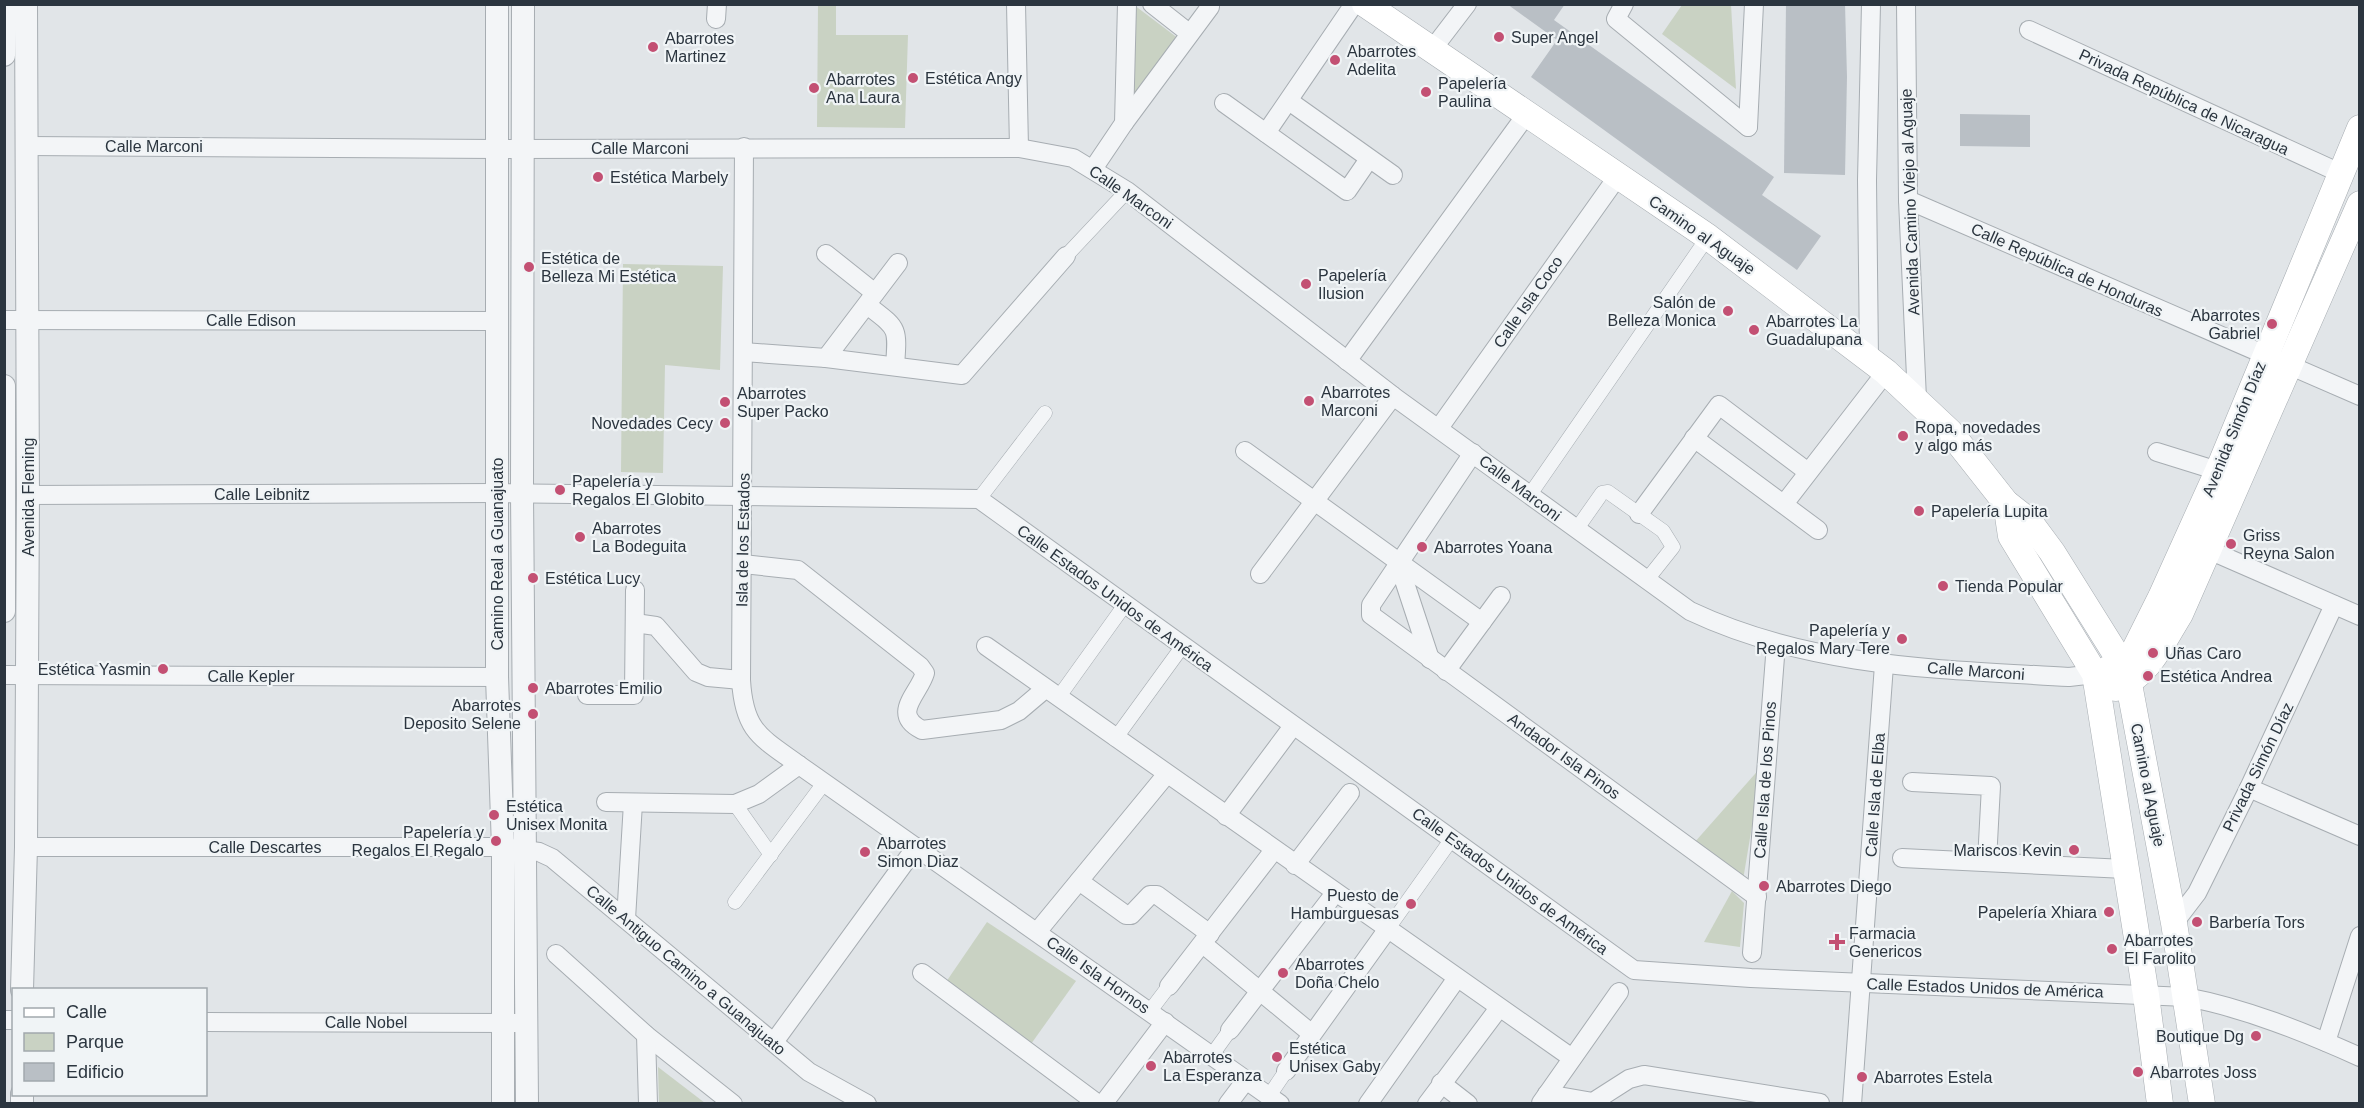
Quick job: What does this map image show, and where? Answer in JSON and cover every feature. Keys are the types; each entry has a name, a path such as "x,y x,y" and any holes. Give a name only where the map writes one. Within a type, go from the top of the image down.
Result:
{"main road":[{"name":"Camino al Aguaje","path":"1365,4 1708,237 1877,365 1917,399 1950,432 2006,503 2029,521 2052,552 2125,674 2174,923 2202,1104"},
{"name":"Avenida Simón Díaz","path":"2125,674 2218,471 2360,128"},
{"name":"Avenida Simón Díaz","path":"2097,684 2148,665 2180,614 2360,204"},
{"name":"Camino al Aguaje","path":"2006,503 2011,536 2097,684 2146,995 2160,1104"}],"street":[{"path":"4,55 6,4"},
{"name":"Avenida Fleming","path":"22,988 26,847 16,675 13,495 16,320 26,146 26,4"},
{"name":"Camino Real a Guanajuato","path":"497,4 497,677 503,847 503,1104"},
{"name":"Camino Real a Guanajuato","path":"523,4 522,494 527,1104"},
{"path":"1016,4 1019,148"},
{"path":"1124,123 1127,4"},
{"path":"1152,4 1189,33"},
{"path":"1266,133 1354,4"},
{"path":"1431,51 1467,4"},
{"path":"1624,4 1616,19 1748,127 1754,4"},
{"path":"1784,504 1808,472 1877,365 1867,180 1871,4"},
{"name":"Avenida Camino Viejo al Aguaje","path":"1906,4 1908,200 1917,399"},
{"path":"1094,169 1124,123 1210,7"},
{"name":"Privada República de Nicaragua","path":"2029,30 2340,173"},
{"path":"1289,101 1393,175"},
{"path":"1224,103 1347,191 1369,159"},
{"path":"1347,361 1526,115"},
{"name":"Calle Marconi","path":"26,146 497,149 1019,148 1073,158 1127,191 1393,396 1690,611 1730,630 1776,644 1884,665 2068,677 2097,684"},
{"name":"Isla de los Estados","path":"744,147 742,706 750,725 766,742 916,847"},
{"name":"Calle Isla Coco","path":"1439,428 1618,176"},
{"path":"743,352 826,358 962,375 1066,256 1127,191"},
{"name":"Calle República de Honduras","path":"1908,200 2360,396"},
{"path":"1529,496 1708,237"},
{"path":"826,254 871,299 893,326 897,334 895,366"},
{"path":"826,358 898,263"},
{"name":"Calle Edison","path":"16,320 497,321"},
{"name":"Avenida Fleming","path":"4,386 13,495 4,612"},
{"path":"1260,574 1393,396"},
{"path":"1639,514 1719,405 1808,472"},
{"path":"744,495 979,499 1045,413"},
{"path":"1694,438 1818,530"},
{"path":"1245,451 1482,621"},
{"path":"2157,452 2218,471"},
{"path":"1398,562 1473,453"},
{"path":"1576,530 1602,494 1608,492 1664,531 1673,547 1646,581"},
{"name":"Calle Leibnitz","path":"13,495 497,493 744,495"},
{"name":"Calle Estados Unidos de América","path":"979,499 1124,606 1634,970 1861,983 2186,997 2215,1003 2326,1042 2360,1057"},
{"path":"2209,550 2360,616"},
{"path":"1398,562 1430,659"},
{"name":"Andador Isla Pinos","path":"1398,562 1371,605 1371,615 1757,897"},
{"path":"743,564 798,570 920,666 925,673 922,682 906,706 906,711 913,724 922,730 1001,720 1051,694 1124,606"},
{"path":"587,696 634,695 635,590"},
{"path":"1446,671 1501,596"},
{"name":"Privada Simón Díaz","path":"2174,923 2197,893 2249,788 2334,605"},
{"path":"635,623 656,626 696,672 708,677 741,680"},
{"name":"Calle Isla de los Pinos","path":"1752,953 1776,644"},
{"path":"986,646 1166,775 1572,1058"},
{"path":"1115,739 1182,647"},
{"name":"Calle Isla de Elba","path":"1852,1104 1884,665"},
{"name":"Calle Kepler","path":"16,675 497,677"},
{"path":"1226,816 1293,726"},
{"path":"606,802 735,804 759,794 799,765"},
{"path":"1037,932 1166,775"},
{"path":"1295,865 1363,776"},
{"path":"1912,782 1991,786 1987,861"},
{"path":"735,902 824,783"},
{"path":"2249,788 2360,836"},
{"path":"626,919 633,803"},
{"path":"735,804 771,855"},
{"path":"1274,1100 1286,1071 1451,840"},
{"name":"Calle Descartes","path":"26,847 503,847"},
{"name":"Calle Antiguo Camino a Guanajuato","path":"503,847 526,849 552,858 809,1072 867,1104"},
{"path":"774,1042 916,847"},
{"name":"Calle Isla Hornos","path":"916,847 1274,1100"},
{"path":"1103,1104 1157,1017 1169,986 1274,850"},
{"path":"1902,858 2125,869"},
{"path":"1079,881 1126,915 1131,915 1150,895 1157,896 1312,1034"},
{"path":"1212,1055 1335,893"},
{"path":"2326,1042 2360,936"},
{"path":"556,954 646,1035 734,1104"},
{"path":"922,973 1098,1104"},
{"path":"1368,1104 1457,978"},
{"path":"1544,1099 1619,992"},
{"path":"1427,1104 1499,1008"},
{"name":"Calle Nobel","path":"207,1022 526,1023"},
{"path":"646,1035 648,1104"},
{"path":"1544,1099 1593,1102 1629,1079 1644,1075 1820,1102"},
{"path":"1228,1104 1246,1080"},
{"path":"1441,1083 1468,1104"}],"green space":[{"path":"818,5 836,5 836,35 908,35 905,128 817,127"},
{"path":"1134,5 1179,39 1134,103"},
{"path":"1682,5 1731,5 1736,89 1662,34"},
{"path":"623,264 723,266 720,370 665,365 663,473 621,472"},
{"path":"1762,766 1743,880 1694,843"},
{"path":"1732,891 1744,903 1740,947 1704,942"},
{"path":"987,922 1076,981 1031,1044 946,982"},
{"path":"658,1067 705,1103 659,1103"}],"building":[{"path":"1507,4 1565,4 1554,20 1774,177 1762,195 1821,236 1797,270 1531,77 1557,40"},
{"path":"1786,4 1845,4 1847,77 1845,175 1784,173"},
{"path":"1960,114 2030,115 2030,147 1960,146"}],"place":[{"name":"Super Angel","path":"1499,37"},
{"name":"Abarrotes Martinez","path":"653,47"},
{"name":"Abarrotes Adelita","path":"1335,60"},
{"name":"Estética Angy","path":"913,78"},
{"name":"Abarrotes Ana Laura","path":"814,88"},
{"name":"Papelería Paulina","path":"1426,92"},
{"name":"Estética Marbely","path":"598,177"},
{"name":"Estética de Belleza Mi Estética","path":"529,267"},
{"name":"Papelería Ilusion","path":"1306,284"},
{"name":"Salón de Belleza Monica","path":"1728,311"},
{"name":"Abarrotes Gabriel","path":"2272,324"},
{"name":"Abarrotes La Guadalupana","path":"1754,330"},
{"name":"Abarrotes Marconi","path":"1309,401"},
{"name":"Abarrotes Super Packo","path":"725,402"},
{"name":"Novedades Cecy","path":"725,423"},
{"name":"Ropa, novedades y algo más","path":"1903,436"},
{"name":"Papelería y Regalos El Globito","path":"560,490"},
{"name":"Papelería Lupita","path":"1919,511"},
{"name":"Abarrotes La Bodeguita","path":"580,537"},
{"name":"Griss Reyna Salon","path":"2231,544"},
{"name":"Abarrotes Yoana","path":"1422,547"},
{"name":"Estética Lucy","path":"533,578"},
{"name":"Tienda Popular","path":"1943,586"},
{"name":"Papelería y Regalos Mary Tere","path":"1902,639"},
{"name":"Uñas Caro","path":"2153,653"},
{"name":"Estética Yasmin","path":"163,669"},
{"name":"Estética Andrea","path":"2148,676"},
{"name":"Abarrotes Emilio","path":"533,688"},
{"name":"Abarrotes Deposito Selene","path":"533,714"},
{"name":"Estética Unisex Monita","path":"494,815"},
{"name":"Papelería y Regalos El Regalo","path":"496,841"},
{"name":"Mariscos Kevin","path":"2074,850"},
{"name":"Abarrotes Simon Diaz","path":"865,852"},
{"name":"Abarrotes Diego","path":"1764,886"},
{"name":"Puesto de Hamburguesas","path":"1411,904"},
{"name":"Papelería Xhiara","path":"2109,912"},
{"name":"Barbería Tors","path":"2197,922"},
{"name":"Farmacia Genericos","path":"1837,942"},
{"name":"Abarrotes El Farolito","path":"2112,949"},
{"name":"Abarrotes Doña Chelo","path":"1283,973"},
{"name":"Boutique Dg","path":"2256,1036"},
{"name":"Estética Unisex Gaby","path":"1277,1057"},
{"name":"Abarrotes La Esperanza","path":"1151,1066"},
{"name":"Abarrotes Joss","path":"2138,1072"},
{"name":"Abarrotes Estela","path":"1862,1077"}]}
